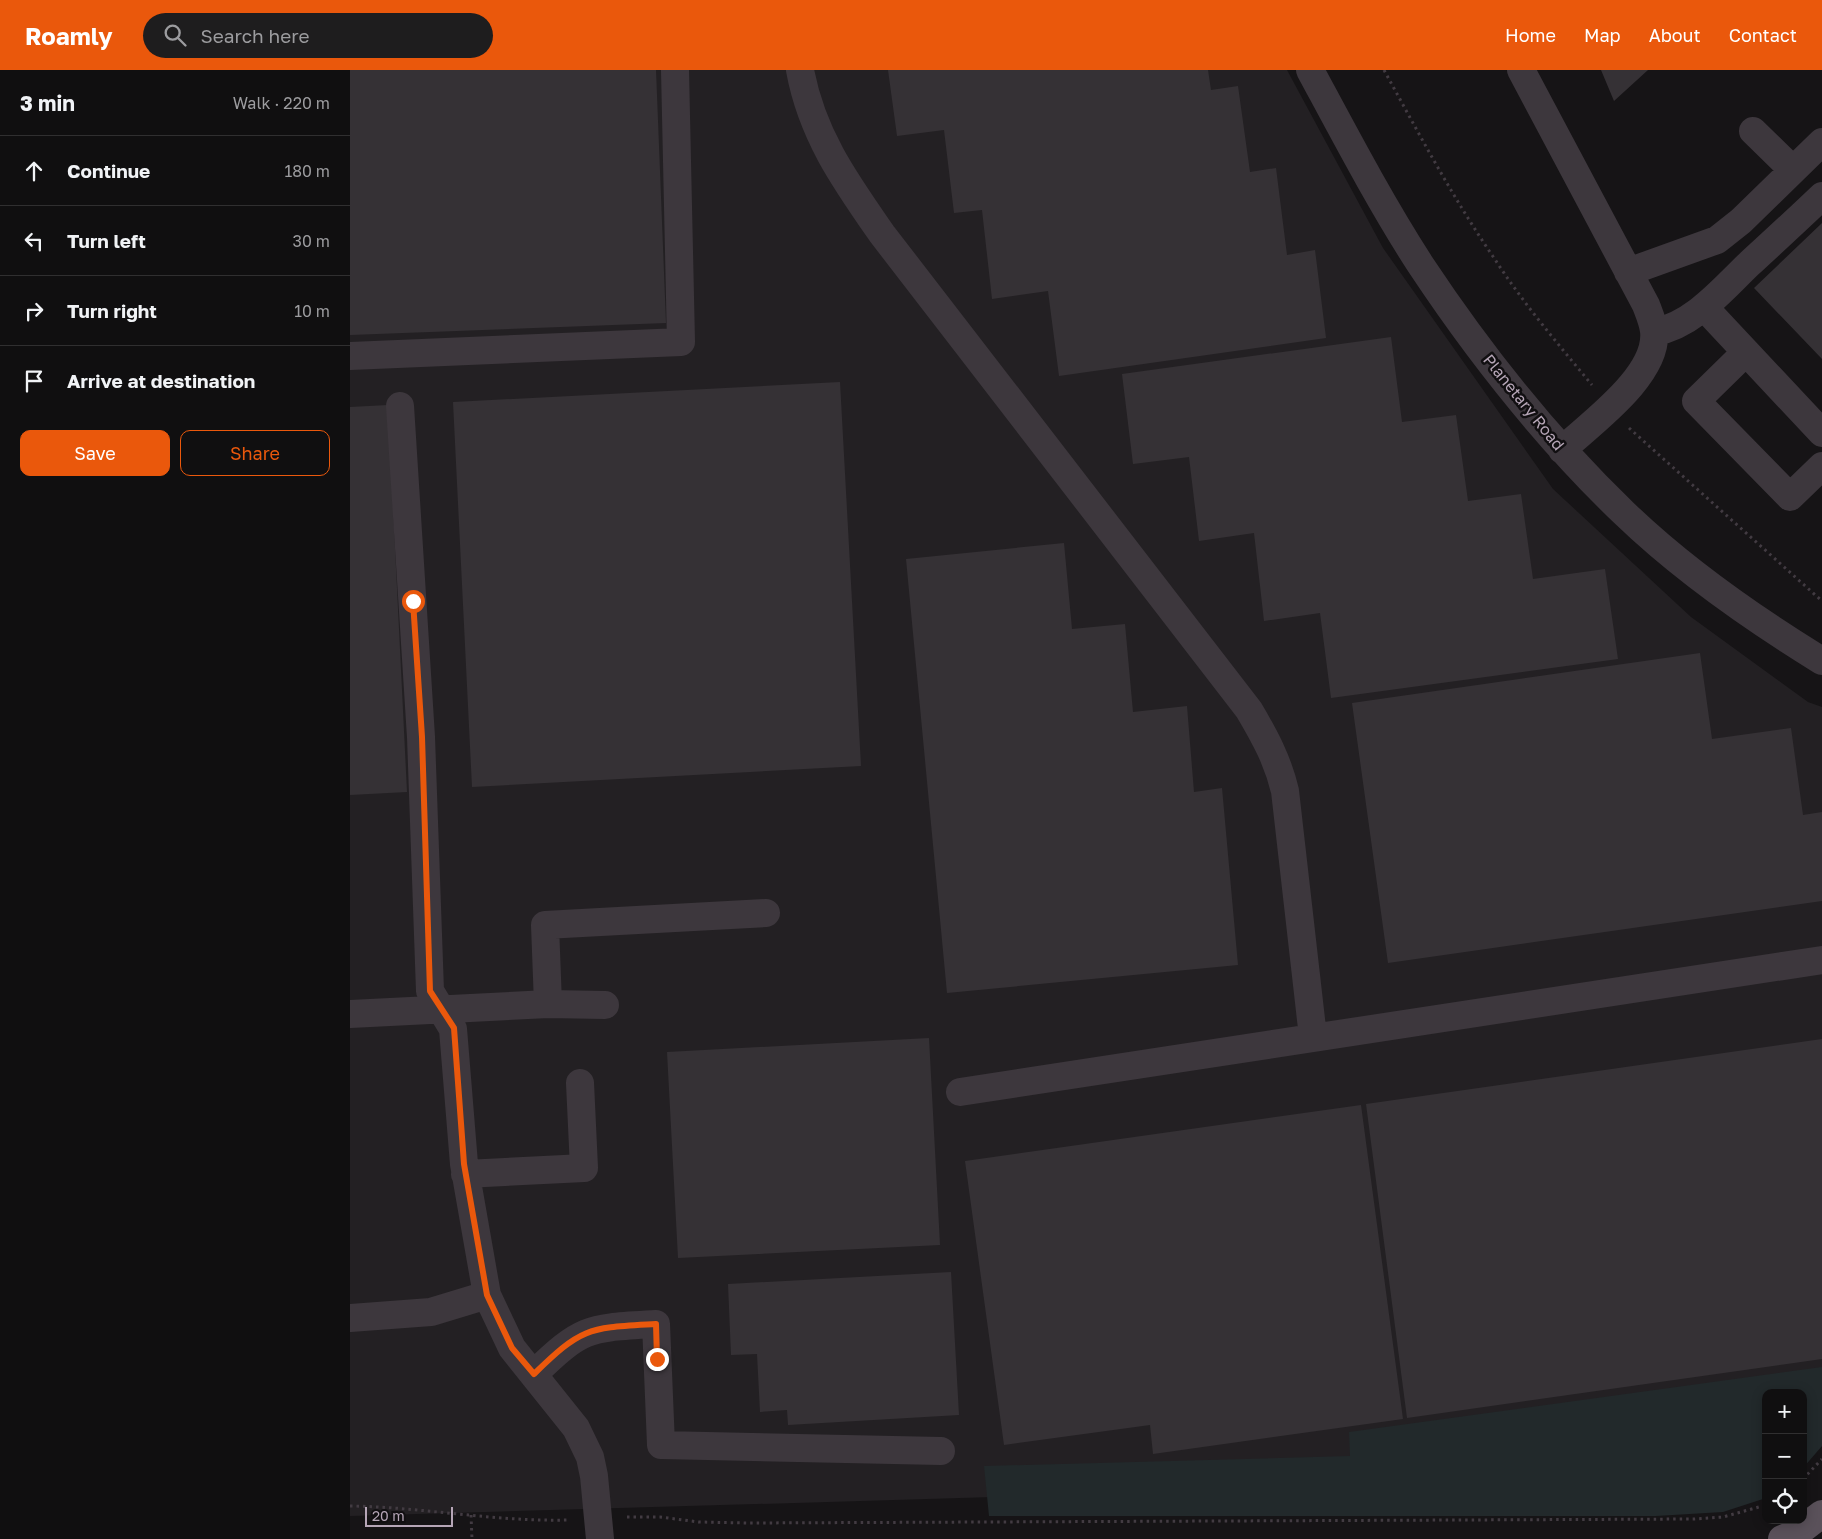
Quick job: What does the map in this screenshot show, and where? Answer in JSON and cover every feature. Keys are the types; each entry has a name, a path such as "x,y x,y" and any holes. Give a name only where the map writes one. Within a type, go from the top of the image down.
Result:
{"main road":[{"path":"1782,1539 1797,1533 1822,1514"}],"street":[{"path":"350,356 681,342 675,70"},
{"path":"800,70 815,128 837,170 882,234 1249,710 1268,741 1280,767 1285,791 1313,1037"},
{"name":"Planetary Road","path":"1310,70 1420,263 1465,328 1562,450 1626,514 1693,572 1740,608 1822,661"},
{"path":"1521,70 1646,305 1655,332 1646,365 1633,383 1562,450"},
{"path":"1753,131 1793,170"},
{"path":"1628,272 1717,240 1741,221 1822,142"},
{"path":"1655,332 1667,330 1681,323 1704,307 1822,196"},
{"path":"1704,307 1745,353 1822,433"},
{"path":"1745,353 1696,401 1790,497 1822,466"},
{"path":"400,406 422,737 430,991 454,1028 458,1104 466,1174 487,1295 512,1348 576,1428 590,1458 598,1498 599,1529"},
{"path":"548,1004 545,924 766,914"},
{"path":"960,1092 1822,960"},
{"path":"350,1014 548,1004 605,1005"},
{"path":"466,1174 584,1168 580,1083"},
{"path":"350,1318 431,1312 487,1295"},
{"path":"534,1374 560,1349 587,1331 600,1327 656,1324 661,1445 940,1451"}],"path":[{"path":"1384,70 1458,202 1494,259 1529,308 1609,406 1633,432 1822,600"},
{"path":"1807,1475 1822,1459"},
{"path":"350,1506 471,1515 599,1529 647,1516 699,1522 748,1523 1685,1519 1723,1517 1762,1506"},
{"path":"471,1515 472,1539"}],"shaded area":[{"path":"350,70 1287,70 1383,248 1553,489 1691,617 1808,702 1822,707 1822,1435 1807,1402 1807,1389 1762,1389 1762,1397 1677,1477 350,1516"},
{"path":"1822,1367 1822,1446 1807,1463 1807,1389 1762,1389 1762,1499 1723,1512 1656,1516 989,1516 984,1466 1350,1456 1349,1432"}],"building":[{"path":"350,70 656,70 666,323 350,335"},
{"path":"888,70 1208,70 1211,90 1238,86 1250,172 1276,168 1287,255 1315,250 1326,338 1059,376 1048,291 992,299 982,210 954,213 944,130 897,136"},
{"path":"1601,70 1648,70 1614,101"},
{"path":"1822,223 1822,359 1754,288"},
{"path":"1391,337 1402,422 1456,415 1468,501 1521,494 1533,579 1605,569 1618,659 1331,698 1320,613 1264,621 1254,533 1199,541 1189,457 1133,464 1122,374"},
{"path":"840,382 861,766 472,787 453,402"},
{"path":"388,405 407,792 350,795 350,407"},
{"path":"1064,543 1072,629 1125,624 1133,712 1187,706 1194,792 1222,788 1238,965 947,993 906,559"},
{"path":"1700,653 1712,739 1791,728 1803,815 1822,812 1822,901 1388,963 1352,703"},
{"path":"929,1038 940,1245 678,1258 667,1052"},
{"path":"1822,1039 1822,1359 1407,1418 1366,1104"},
{"path":"1361,1105 1403,1419 1153,1454 1150,1425 1004,1445 965,1161"},
{"path":"951,1272 959,1415 788,1425 787,1410 760,1412 757,1354 731,1355 728,1284"}],"route":[{"path":"413,601 422,737 430,991 454,1028 458,1104 464,1164 487,1295 512,1348 534,1374 573,1338 600,1327 656,1324 657,1359"}]}
